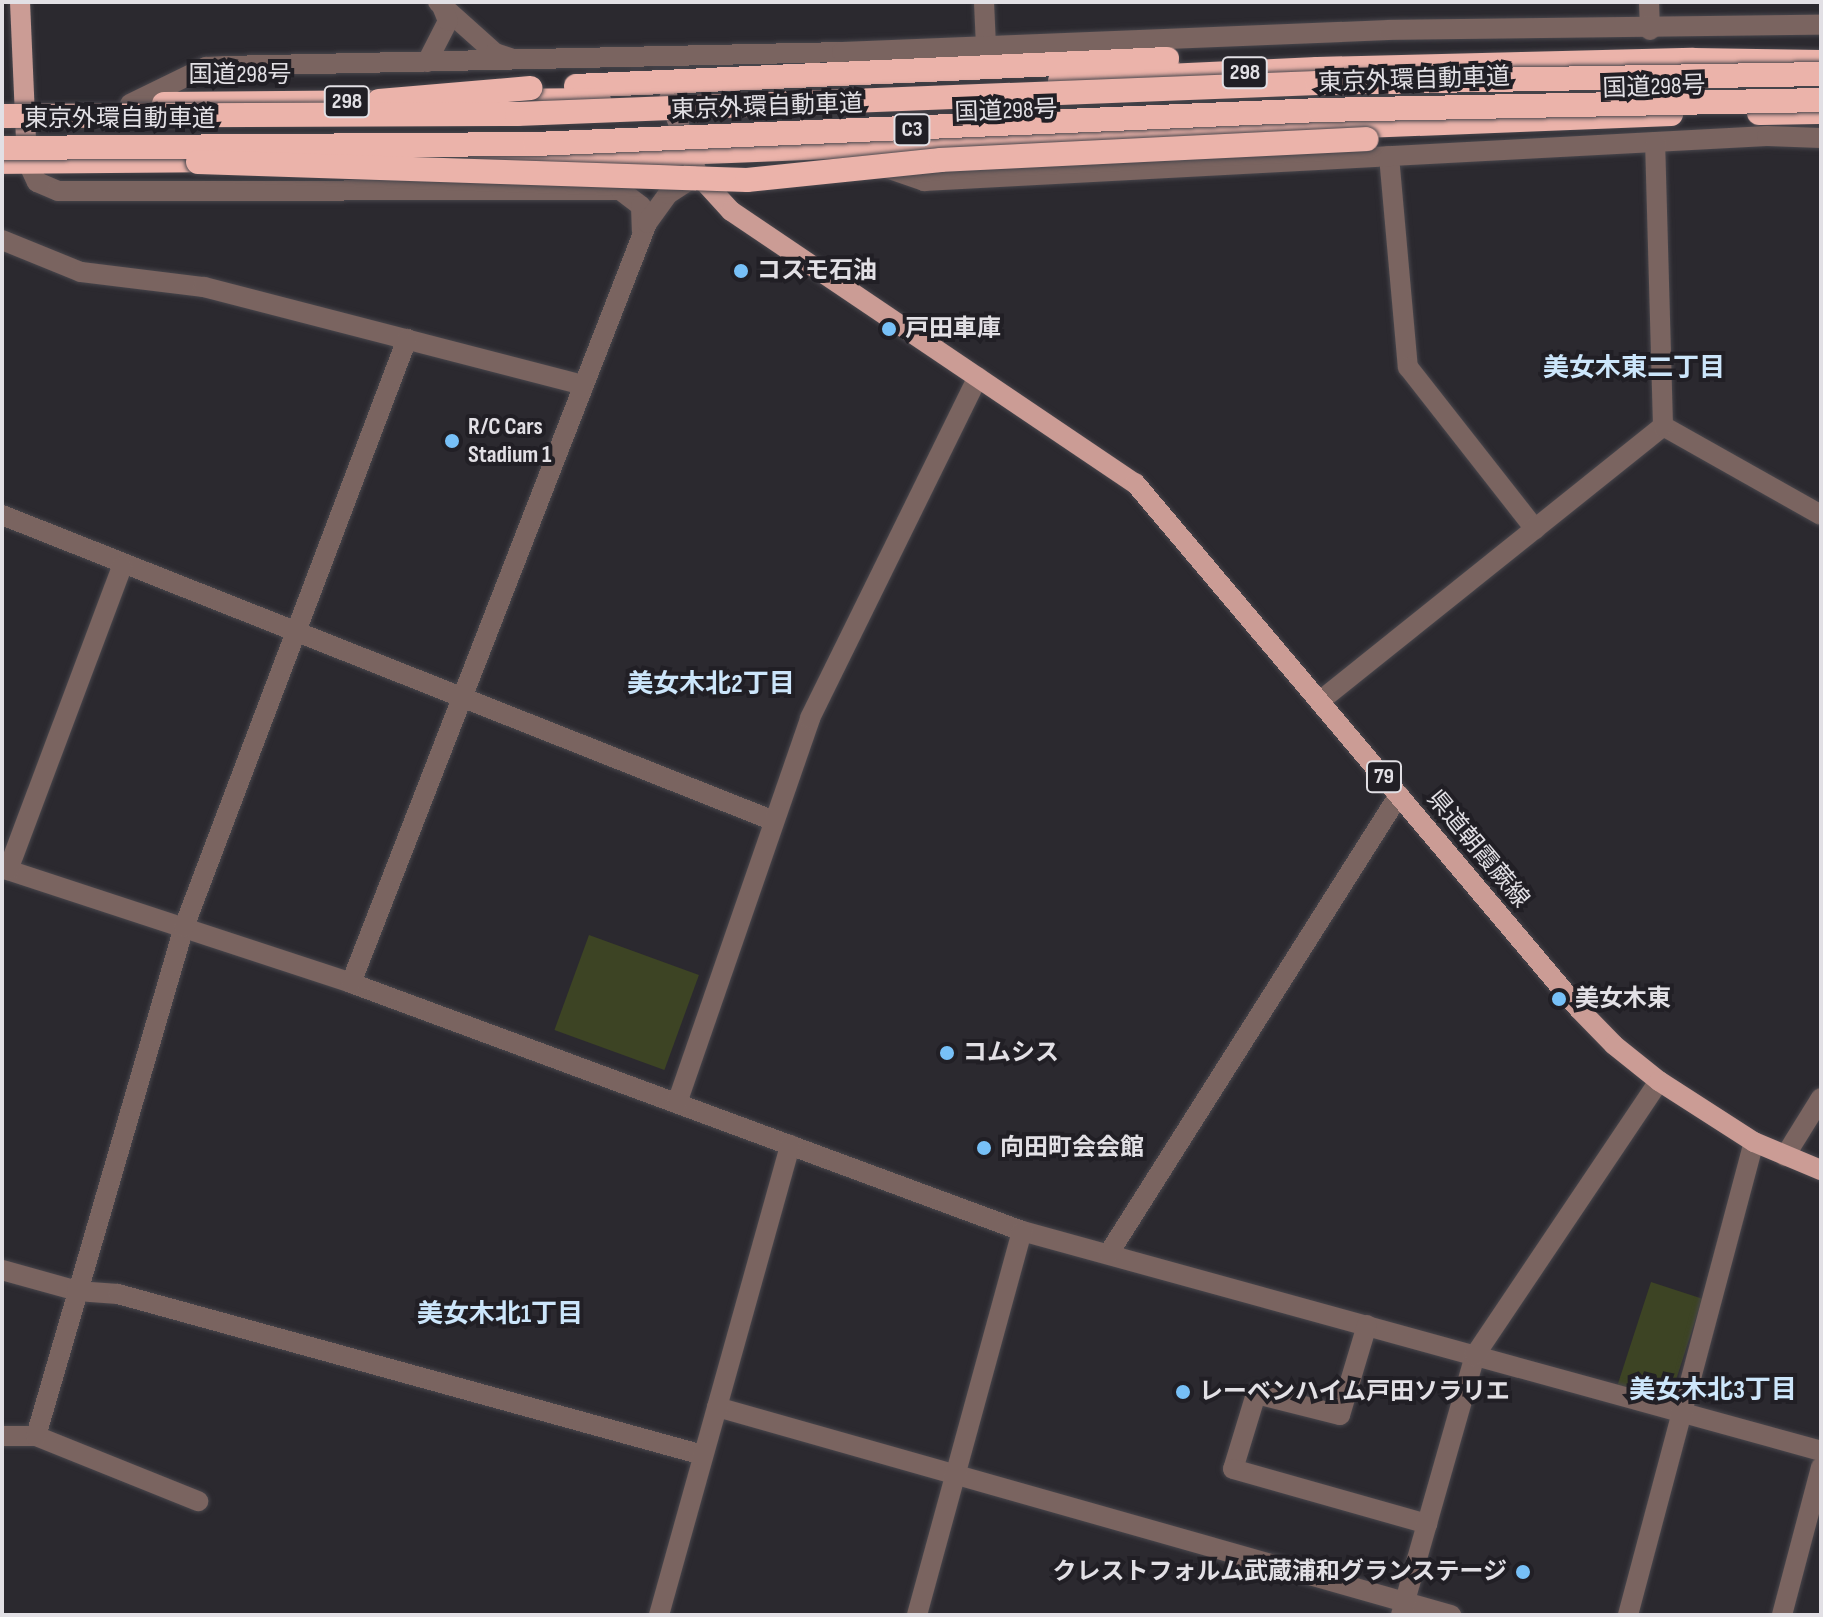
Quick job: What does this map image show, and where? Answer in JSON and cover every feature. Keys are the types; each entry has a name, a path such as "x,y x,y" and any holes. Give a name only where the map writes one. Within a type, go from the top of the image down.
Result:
{"highway":[{"path":"177,118 530,88 1180,59 1693,60"},
{"name":"国道298号","path":"13,105 669,99 1302,70 1693,60 1821,62"},
{"name":"東京外環自動車道","path":"2,116 177,118 533,114 1317,83 1821,74"},
{"name":"東京外環自動車道","path":"2,148 535,144 1320,110 1821,100"},
{"name":"国道298号","path":"2,162 577,157 1581,118 1821,112"},
{"path":"2,148 326,170 747,180 941,160 1477,132 1581,118"}],"main road":[{"path":"20,2 13,105 28,163"},
{"name":"79","path":"669,99 686,151 698,175 747,223 986,382"},
{"name":"県道朝霞蕨線","path":"986,382 1135,483 1579,1009 1659,1081 1754,1142 1821,1170"}],"street":[{"path":"984,2 986,46"},
{"path":"1649,2 1650,30"},
{"path":"440,4 495,53 519,60"},
{"path":"427,62 448,21 440,4"},
{"path":"130,104 206,67 986,46 1389,30 1650,30 1821,25"},
{"path":"832,147 924,181 1655,142 1821,138"},
{"path":"1655,142 1663,426"},
{"path":"1389,156 1408,367 1535,529"},
{"path":"534,192 577,157"},
{"path":"28,163 37,182 58,191 620,190 633,196 644,217 637,248 351,983"},
{"path":"637,248 668,194 698,175"},
{"path":"2,240 81,272 204,287 584,385"},
{"path":"36,1436 184,927 298,635 407,339"},
{"path":"677,1103 810,718 986,382"},
{"path":"1663,426 1821,515"},
{"path":"1320,701 1663,426"},
{"path":"2,515 122,567 463,696 774,821"},
{"path":"122,567 5,869 351,983 1022,1231 1821,1451"},
{"path":"1109,1253 1399,795"},
{"path":"1403,1608 1475,1355 1659,1081"},
{"path":"1785,1156 1821,1098"},
{"path":"1628,1615 1754,1142"},
{"path":"659,1615 790,1145"},
{"path":"917,1615 1022,1231"},
{"path":"2,1270 77,1291 118,1294 703,1455"},
{"path":"1367,1325 1340,1415 1256,1394 1233,1469 1427,1524"},
{"path":"717,1407 1403,1608 1451,1615"},
{"path":"2,1436 36,1436 198,1501"},
{"path":"1782,1615 1821,1467"}],"green space":[{"path":"589,935 699,975 664,1070 554,1030"},
{"path":"1651,1282 1702,1299 1667,1406 1616,1389"}],"place":[{"name":"コスモ石油","path":"741,271"},
{"name":"戸田車庫","path":"889,329"},
{"name":"R/C Cars Stadium 1","path":"452,441"},
{"name":"美女木東","path":"1559,999"},
{"name":"コムシス","path":"947,1053"},
{"name":"向田町会会館","path":"984,1148"},
{"name":"レーベンハイム戸田ソラリエ","path":"1183,1392"},
{"name":"クレストフォルム武蔵浦和グランステージ","path":"1523,1572"}],"district":[{"name":"美女木東二丁目","path":"1634,369"},
{"name":"美女木北2丁目","path":"711,685"},
{"name":"美女木北1丁目","path":"500,1315"},
{"name":"美女木北3丁目","path":"1713,1391"}]}
